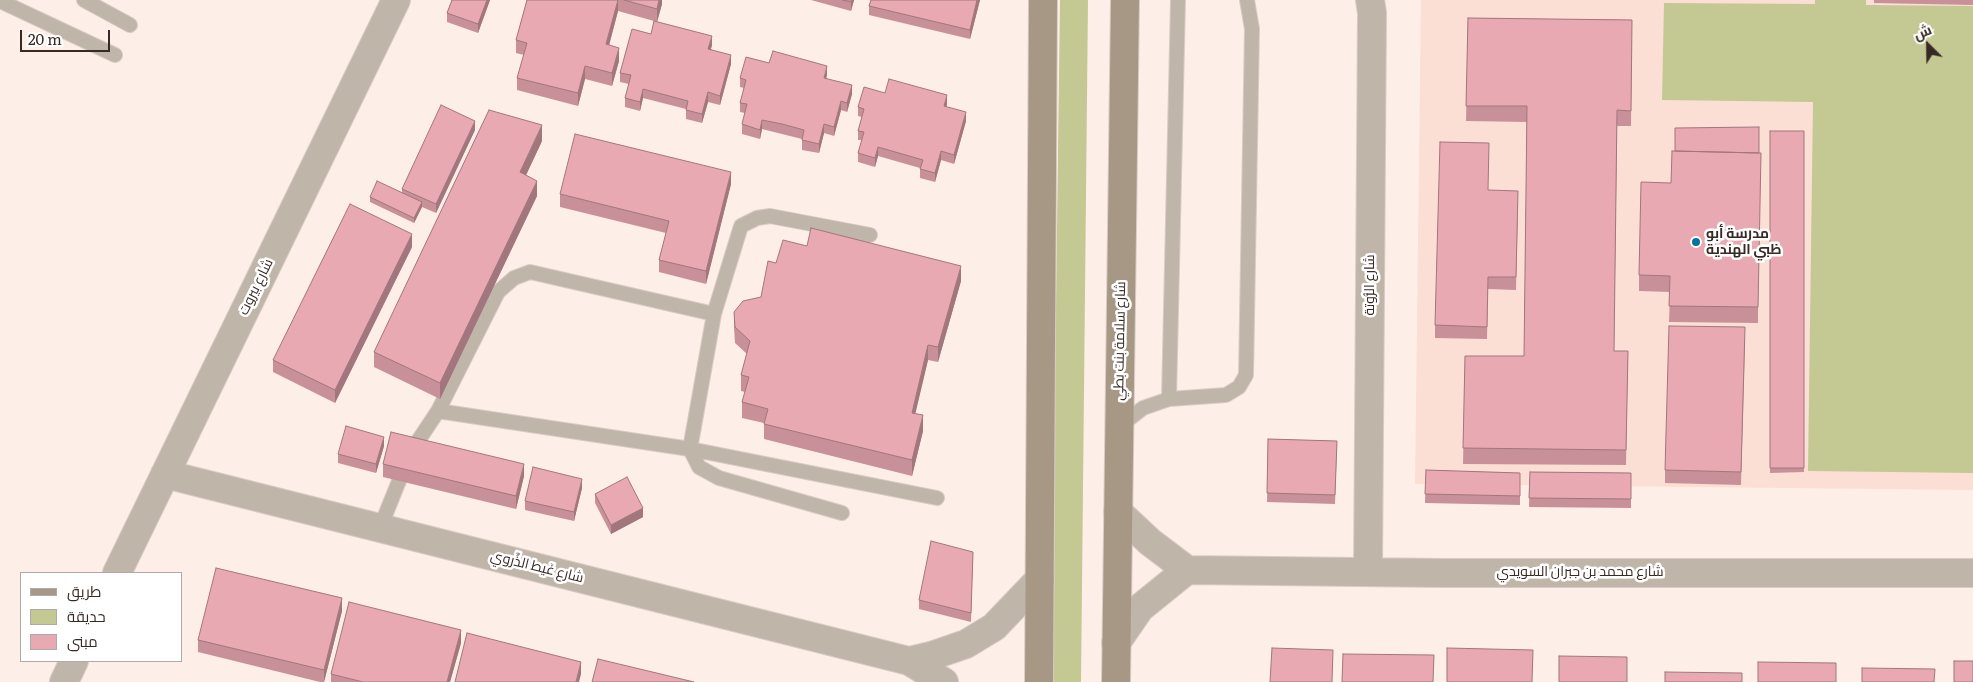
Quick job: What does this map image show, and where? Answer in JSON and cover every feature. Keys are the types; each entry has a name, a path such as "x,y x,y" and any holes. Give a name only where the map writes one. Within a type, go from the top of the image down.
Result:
{"main road":[{"path":"1039,682 1043,0"},
{"name":"شارع سلامة بنت بطي","path":"1116,682 1124,0"}],"street":[{"name":"شارع بيروت","path":"117,572 396,0"},
{"name":"شارع الرُّوتة","path":"1368,571 1372,13 1370,0"},
{"name":"شارع غَيط الذِّروي","path":"165,474 909,661 944,682"},
{"path":"1116,643 1140,608 1187,570 1150,542 1118,512"},
{"name":"شارع محمد بن جبران السويدي","path":"1187,570 1442,573 1973,573"},
{"name":"شارع غَيط الذِّروي","path":"909,661 966,644 994,627 1040,579"},
{"path":"64,682 74,662"}],"lane":[{"path":"84,0 130,24"},
{"path":"1169,399 1178,0"},
{"path":"1120,426 1143,408 1169,399 1226,395 1239,387 1246,375 1252,29 1247,0"},
{"path":"0,1 115,55"},
{"path":"842,513 719,478 699,467 690,449 714,314 741,226 757,218 770,216 870,235"},
{"path":"412,450 438,411 498,292 514,278 530,272 714,314"},
{"path":"438,411 690,449 937,498"},
{"path":"380,528 399,481"}],"shaded area":[{"name":"مدرسة أبو ظبي الهندية","path":"1421,0 1973,0 1973,490 1415,484"}],"green space":[{"path":"1060,0 1088,0 1081,682 1051,682"},
{"path":"1815,0 1866,0 1866,5 1973,6 1973,473 1808,471 1813,102 1662,100 1664,3 1815,4"}],"building":[{"path":"452,0 487,0 478,24 447,13"},
{"path":"527,0 618,0 606,44 619,48 612,73 585,66 578,93 517,78 527,43 516,40"},
{"path":"624,0 659,0 657,9"},
{"path":"871,0 977,0 970,30 869,6"},
{"path":"1468,18 1632,20 1631,111 1617,110 1614,351 1628,351 1626,450 1463,448 1465,356 1524,356 1527,106 1466,106"},
{"path":"654,21 712,36 708,49 731,55 720,96 708,92 702,114 686,110 688,101 643,89 640,102 625,98 631,75 620,73 632,29 651,34"},
{"path":"773,51 827,66 824,78 852,85 847,103 841,101 834,127 824,124 819,144 802,140 804,130 782,124 762,120 760,130 742,124 747,104 740,103 746,80 740,78 746,57 769,63"},
{"path":"889,79 947,95 944,106 966,112 954,155 941,151 935,173 920,169 923,160 878,147 875,158 858,153 864,132 858,131 864,109 858,107 864,87 885,93"},
{"path":"441,105 475,121 436,204 402,189"},
{"path":"489,110 542,125 520,172 537,181 440,383 374,352"},
{"path":"1759,127 1759,153 1675,151 1675,128"},
{"path":"1770,131 1804,131 1804,468 1770,468"},
{"path":"575,134 731,172 706,271 659,260 669,221 560,194"},
{"path":"1440,142 1489,143 1488,190 1518,191 1516,277 1488,277 1487,327 1435,325"},
{"path":"1672,151 1761,153 1758,307 1669,306 1670,276 1639,275 1641,182 1671,183"},
{"path":"377,181 422,202 414,218 370,197"},
{"path":"350,204 412,234 335,390 273,360"},
{"path":"811,228 961,266 938,347 928,345 912,413 923,415 912,460 764,424 768,409 742,402 749,377 741,375 750,341 735,327 734,312 743,301 761,297 768,261 776,263 783,240 807,246"},
{"path":"1669,326 1745,327 1741,472 1665,470"},
{"path":"346,426 384,437 376,464 338,454"},
{"path":"391,432 524,464 516,496 383,464"},
{"path":"1268,439 1337,441 1335,495 1267,493"},
{"path":"533,467 582,479 574,512 525,501"},
{"path":"1426,470 1520,473 1520,496 1425,494"},
{"path":"1530,472 1631,473 1631,499 1529,498"},
{"path":"627,477 643,508 611,525 595,494"},
{"path":"931,541 973,552 971,613 919,600"},
{"path":"216,568 342,598 324,670 198,640"},
{"path":"349,602 461,630 447,682 363,682 331,674"},
{"path":"467,633 581,662 576,682 455,682"},
{"path":"1272,648 1333,650 1332,682 1270,682"},
{"path":"1447,648 1533,650 1532,682 1447,682"},
{"path":"1343,654 1434,655 1433,682 1342,682"},
{"path":"1559,656 1627,657 1627,682 1559,682"},
{"path":"598,659 694,682 592,682"},
{"path":"1954,661 1973,661 1973,682 1954,682"},
{"path":"1758,662 1836,663 1836,682 1758,682"},
{"path":"1862,668 1935,669 1934,682 1862,682"},
{"path":"1665,672 1742,673 1742,682 1665,682"}],"place":[{"name":"مدرسة أبو ظبي الهندية","path":"1696,242"}]}
